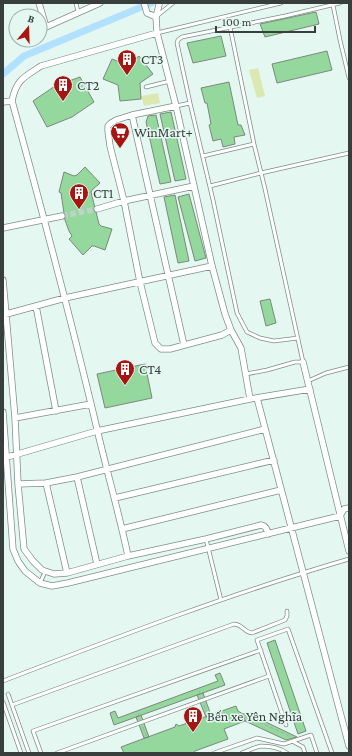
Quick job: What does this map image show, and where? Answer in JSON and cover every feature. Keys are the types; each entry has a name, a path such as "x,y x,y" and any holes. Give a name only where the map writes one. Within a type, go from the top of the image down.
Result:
{"street":[{"path":"39,3 46,27 100,3"},
{"path":"144,3 147,13 156,17"},
{"path":"159,4 156,17 156,32 176,106 212,266 225,314 231,330 241,348 250,399"},
{"path":"128,556 65,298 12,101 16,85 41,66 156,32"},
{"path":"3,102 12,101"},
{"path":"176,106 132,115 116,120 108,126 110,146 124,201 140,282 155,343 161,349 170,349 222,335 231,330"},
{"path":"132,115 184,345"},
{"path":"97,208 194,186"},
{"path":"3,228 62,216"},
{"path":"4,314 65,298 212,266"},
{"path":"3,280 4,314 15,418 18,484 24,549 32,561 45,572 54,574 261,525 266,527 268,534"},
{"path":"36,306 56,410"},
{"path":"303,362 349,551"},
{"path":"5,457 17,455 97,431 250,399 310,389"},
{"path":"257,398 349,746"},
{"path":"15,418 91,404"},
{"path":"3,412 5,457 13,549 18,561 25,571 40,583 52,586 68,583 340,516 344,509 349,508"},
{"path":"18,484 46,483 76,477 265,429"},
{"path":"114,498 274,460"},
{"path":"76,477 97,564"},
{"path":"46,483 67,572"},
{"path":"122,528 281,490"}],"lane":[{"path":"76,3 78,12"},
{"path":"156,17 173,3"},
{"path":"156,32 281,3"},
{"path":"298,338 274,341 260,338 247,332 237,312 177,43 182,37 340,3"},
{"path":"333,5 349,78"},
{"path":"230,27 254,144 269,204 303,362 295,362 246,374"},
{"path":"146,87 170,81"},
{"path":"176,106 190,103"},
{"path":"203,156 254,144"},
{"path":"210,186 261,173 349,154"},
{"path":"308,380 326,373 349,367"},
{"path":"206,539 221,600"},
{"path":"3,681 99,644 221,600 303,572 349,559"},
{"path":"40,583 45,572"},
{"path":"12,705 234,624 239,624 248,633 252,633 285,620 287,611"},
{"path":"286,725 257,640 288,629 332,753"},
{"path":"41,753 33,731 261,650"},
{"path":"57,753 269,676"},
{"path":"8,694 29,753"},
{"path":"3,702 22,753"},
{"path":"214,753 257,738 284,744 292,739 311,735 317,753"},
{"path":"292,739 302,747 305,753"},
{"path":"242,753 260,746 282,749 287,753"}],"path":[{"path":"243,714 292,739"}],"green space":[{"path":"258,68 265,96 257,98 249,70"},
{"path":"158,93 160,103 144,106 141,96"}],"building":[{"path":"316,12 319,24 265,37 260,24"},
{"path":"221,36 226,56 193,63 187,43"},
{"path":"327,51 332,70 277,83 272,64"},
{"name":"CT3","path":"139,56 153,74 140,83 141,99 120,101 118,85 103,79 112,59 127,65"},
{"name":"CT2","path":"80,77 94,102 72,117 47,127 33,101 55,86"},
{"path":"229,82 238,125 241,125 245,135 234,137 235,144 223,147 221,139 213,141 209,125 211,124 207,103 205,103 201,88"},
{"path":"171,112 186,179 175,181 160,114"},
{"path":"156,115 171,182 160,184 146,122 148,116"},
{"name":"CT1","path":"85,167 100,183 91,192 99,224 112,229 105,250 92,246 83,255 69,239 72,236 65,220 61,193 59,192 64,172 74,176"},
{"path":"189,194 206,258 195,261 178,197"},
{"path":"175,195 189,261 178,263 164,197"},
{"path":"270,299 276,323 266,326 260,301"},
{"name":"CT4","path":"145,364 152,398 105,408 97,374"},
{"path":"275,640 306,731 298,734 267,643"},
{"path":"220,673 225,685 114,725 110,713 115,711 118,718 218,681 215,675"},
{"path":"203,693 211,715 206,717 197,695"},
{"name":"Bến xe Yên Nghĩa","path":"236,706 238,711 243,714 245,721 224,729 228,739 193,753 124,753 121,747 175,727 176,724 179,726"},
{"path":"247,713 297,737 286,740 245,721 243,714"},
{"path":"141,715 149,737 144,738 136,717"}],"waterway":[{"path":"3,74 24,56 151,3"}],"tunnel":[{"path":"62,216 97,209"}],"place":[{"name":"CT3","path":"127,76"},
{"name":"CT2","path":"63,102"},
{"name":"WinMart+","path":"120,149"},
{"name":"CT1","path":"79,210"},
{"name":"CT4","path":"125,386"},
{"name":"Bến xe Yên Nghĩa","path":"193,733"}]}
